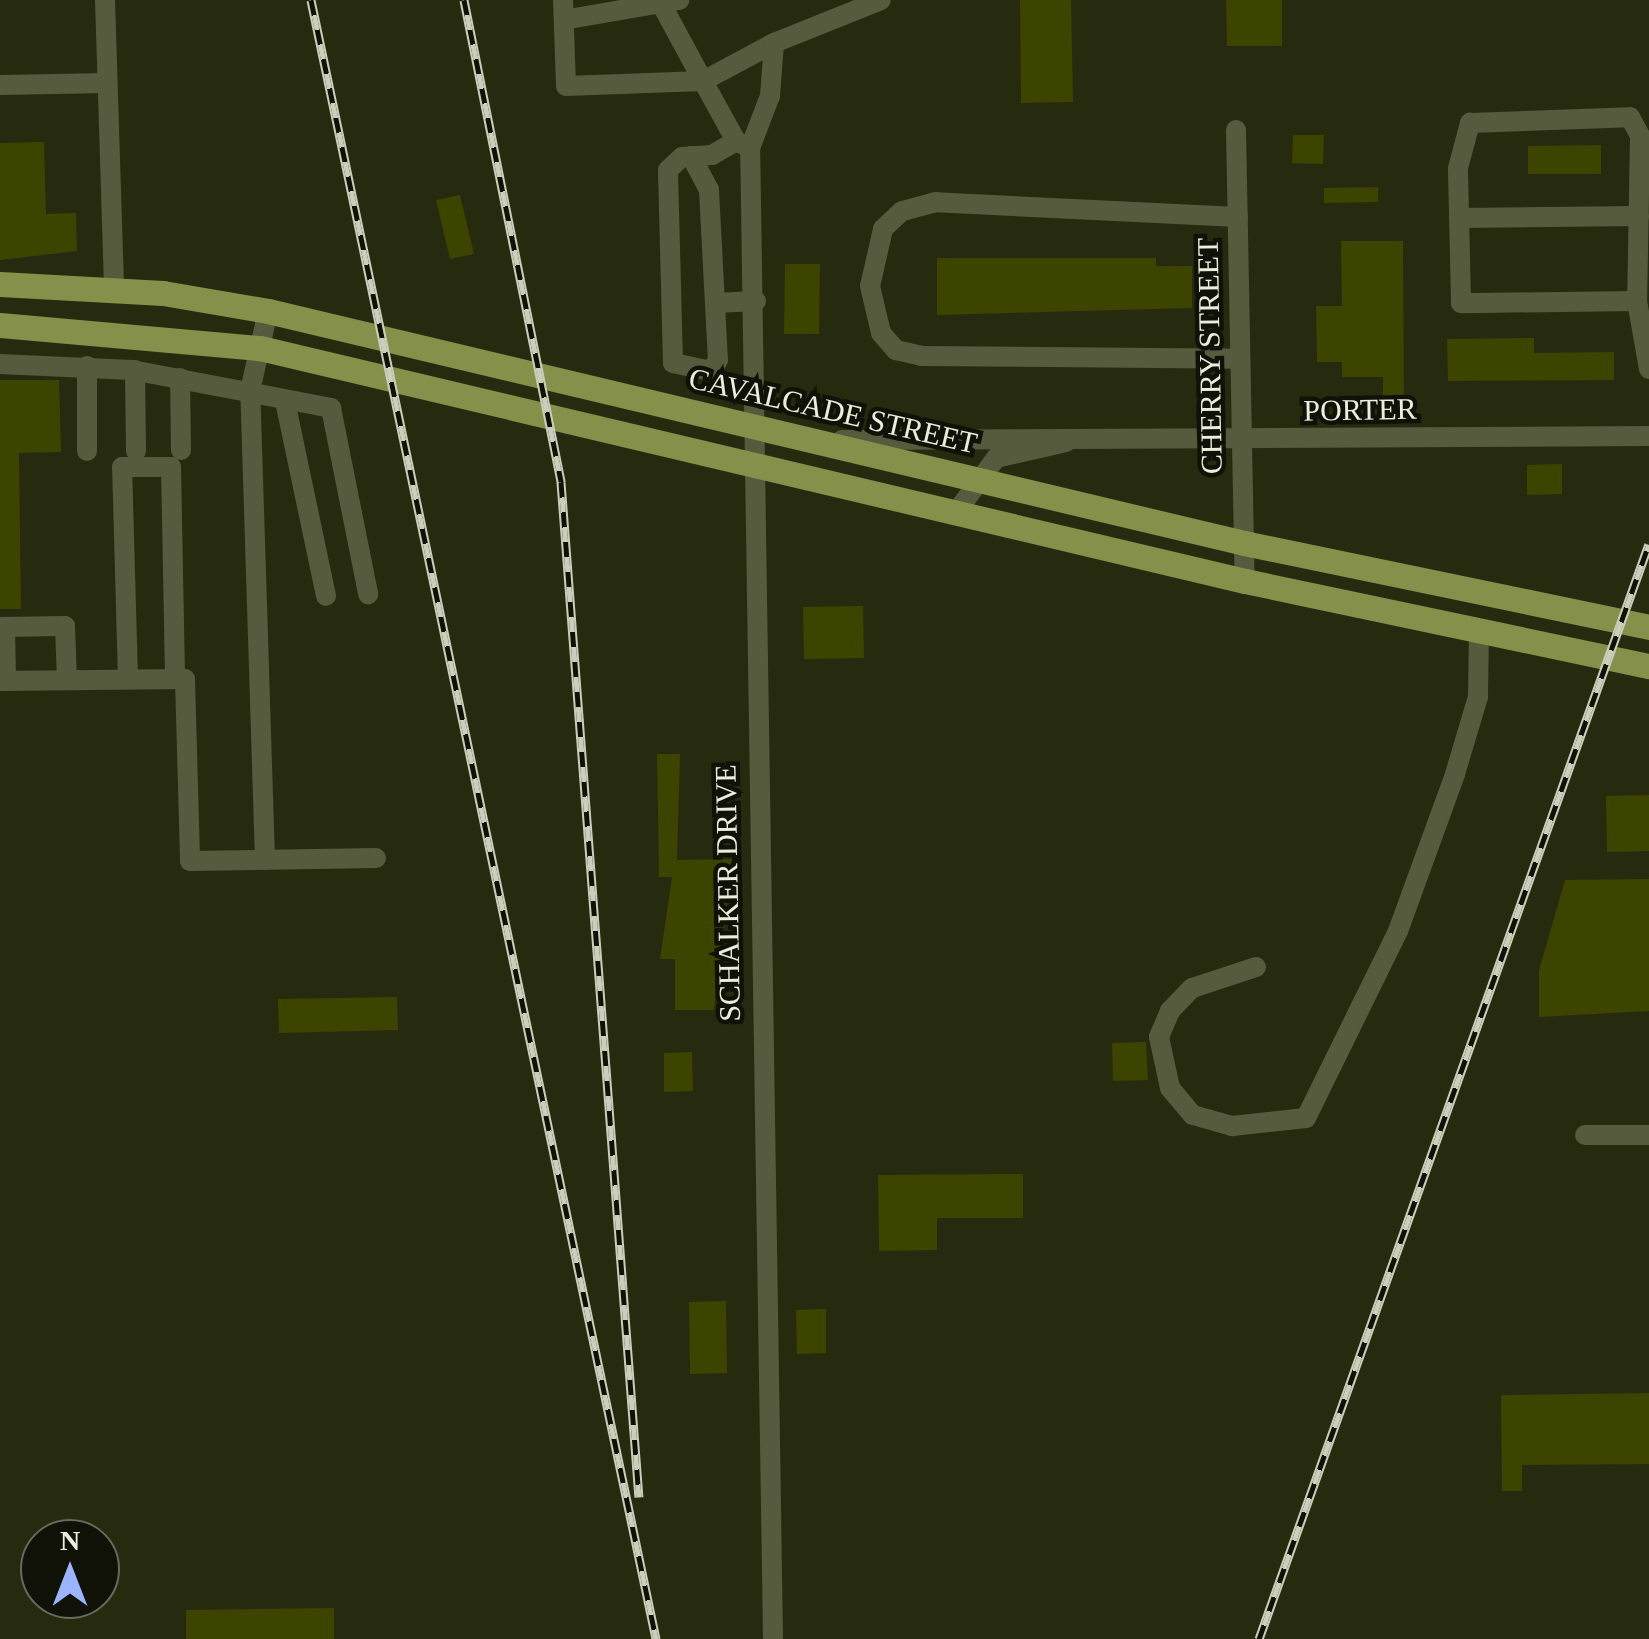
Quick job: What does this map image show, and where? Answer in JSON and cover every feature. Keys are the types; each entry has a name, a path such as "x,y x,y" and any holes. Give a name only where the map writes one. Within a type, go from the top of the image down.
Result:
{"main road":[{"name":"CAVALCADE STREET","path":"12,284 114,288 268,311 750,427 977,476 1244,543 1649,627"},
{"path":"12,284 13,325 260,348 1245,581 1649,666"},
{"path":"480,399 490,364"}],"street":[{"path":"105,0 114,288"},
{"path":"743,144 703,81 671,4 566,10 566,86 703,81 774,43 882,0"},
{"path":"691,156 708,190 716,367 677,369 668,170 691,156 743,144 770,96 774,43"},
{"path":"0,86 107,83"},
{"path":"1638,301 1461,303 1459,218 1470,123 1590,112 1630,116 1640,136 1638,301 1649,370"},
{"name":"CHERRY STREET","path":"1236,130 1245,581"},
{"name":"SCHALKER DRIVE","path":"743,144 756,301 750,464 773,1637"},
{"path":"1238,217 936,202 902,211 883,229 870,286 881,333 896,350 921,356 1240,359"},
{"path":"1459,218 1639,216"},
{"path":"716,303 756,301"},
{"path":"265,860 250,392 268,311"},
{"path":"0,364 135,370 250,392 286,406 330,408 368,594"},
{"path":"87,366 88,451"},
{"path":"135,370 136,451"},
{"path":"180,378 181,450"},
{"path":"286,406 326,596"},
{"name":"PORTER","path":"810,440 1242,441 1649,436"},
{"name":"PORTER","path":"955,514 977,476 1008,453 1072,440"},
{"path":"128,680 122,467 171,467 176,679"},
{"path":"67,680 66,626 2,627 3,681 128,680 185,678 190,861 376,858"},
{"path":"1256,967 1192,988 1170,1011 1159,1036 1170,1088 1193,1116 1232,1126 1306,1118 1398,931 1455,774 1478,697 1480,630"},
{"path":"1585,1135 1649,1134"}],"building":[{"path":"1020,0 1071,0 1073,102 1021,103"},
{"path":"1226,0 1282,0 1282,46 1227,46"},
{"path":"1293,135 1324,135 1323,164 1292,163"},
{"path":"44,142 46,214 76,213 77,251 0,260 0,143"},
{"path":"1601,145 1601,174 1528,174 1528,146"},
{"path":"1378,187 1378,202 1324,203 1324,188"},
{"path":"460,195 474,254 450,259 436,200"},
{"path":"1341,241 1403,241 1404,406 1383,407 1383,377 1342,377 1342,362 1317,362 1316,306 1342,306"},
{"path":"937,258 1156,258 1156,266 1192,266 1192,308 937,315"},
{"path":"785,264 820,264 819,334 784,334"},
{"path":"1534,338 1534,353 1614,352 1614,380 1448,381 1447,339"},
{"path":"0,380 59,380 61,452 19,453 21,609 0,609"},
{"path":"1562,464 1562,494 1527,495 1527,465"},
{"path":"863,606 864,658 804,659 803,607"},
{"path":"657,754 680,754 677,860 732,859 714,1010 675,1010 675,959 660,959 672,877 659,877"},
{"path":"1649,795 1649,851 1607,852 1606,796"},
{"path":"1649,879 1649,1011 1539,1017 1539,970 1565,880"},
{"path":"397,997 398,1030 279,1033 278,999"},
{"path":"1146,1042 1148,1080 1113,1081 1112,1043"},
{"path":"692,1052 693,1091 664,1092 664,1053"},
{"path":"1023,1174 1023,1218 937,1218 937,1250 879,1251 878,1175"},
{"path":"726,1301 727,1373 690,1374 689,1302"},
{"path":"826,1309 826,1353 797,1354 796,1310"},
{"path":"1649,1393 1649,1464 1522,1465 1522,1491 1502,1491 1501,1395"},
{"path":"334,1608 334,1639 186,1639 186,1610"}],"railway":[{"path":"311,0 656,1639"},
{"path":"464,0 561,482 639,1497"},
{"path":"1259,1639 1649,544"}]}
